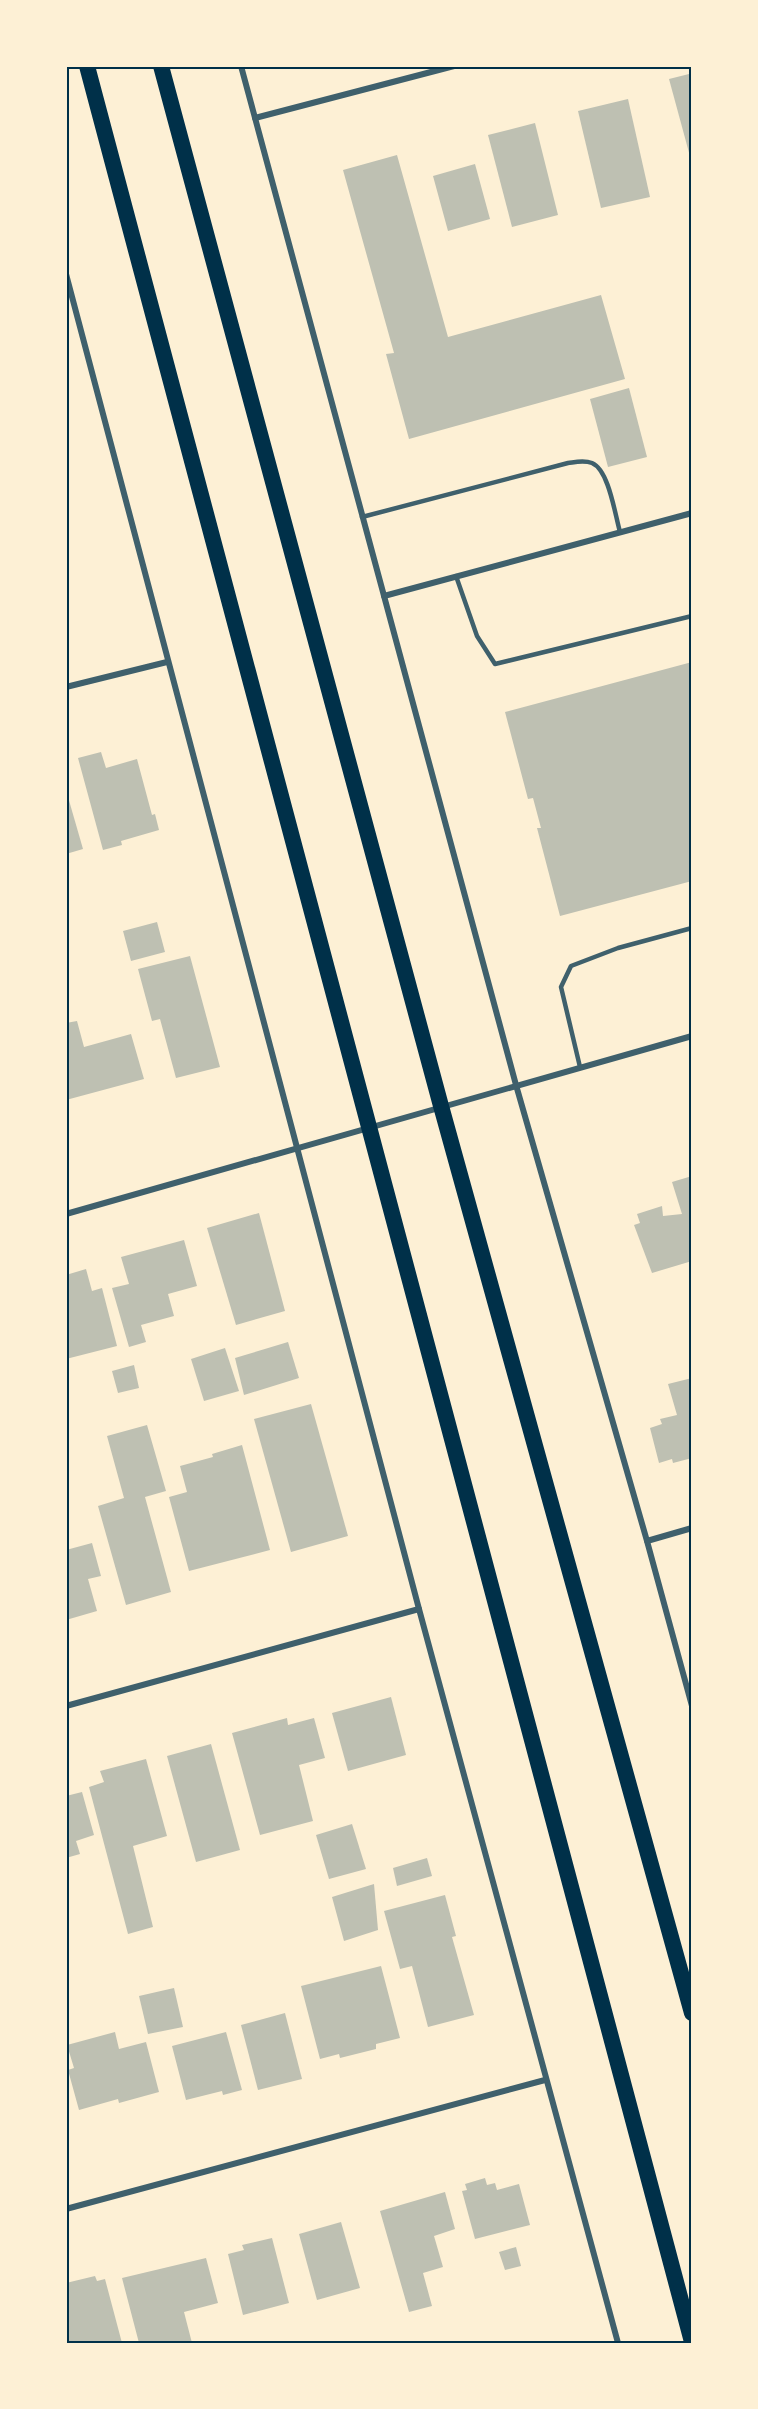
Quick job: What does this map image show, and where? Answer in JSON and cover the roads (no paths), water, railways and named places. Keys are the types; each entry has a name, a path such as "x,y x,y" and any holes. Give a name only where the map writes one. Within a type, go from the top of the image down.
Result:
{"highway":[{"path":"87,66 692,2342"},
{"path":"161,66 441,1106 692,2013"}],"street":[{"path":"241,66 516,1085 692,1706"},
{"path":"255,118 454,66"},
{"path":"66,274 419,1609 618,2343"},
{"path":"384,596 692,513"},
{"path":"66,687 167,662"},
{"path":"66,1214 692,1036"},
{"path":"647,1541 692,1528"},
{"path":"66,1706 419,1609"},
{"path":"66,2209 545,2080"}],"lane":[{"path":"363,517 568,463 584,461 594,464 602,471 620,532"},
{"path":"456,576 477,636 495,664 692,616"},
{"path":"580,1067 561,987 571,966 618,948 692,928"}]}
